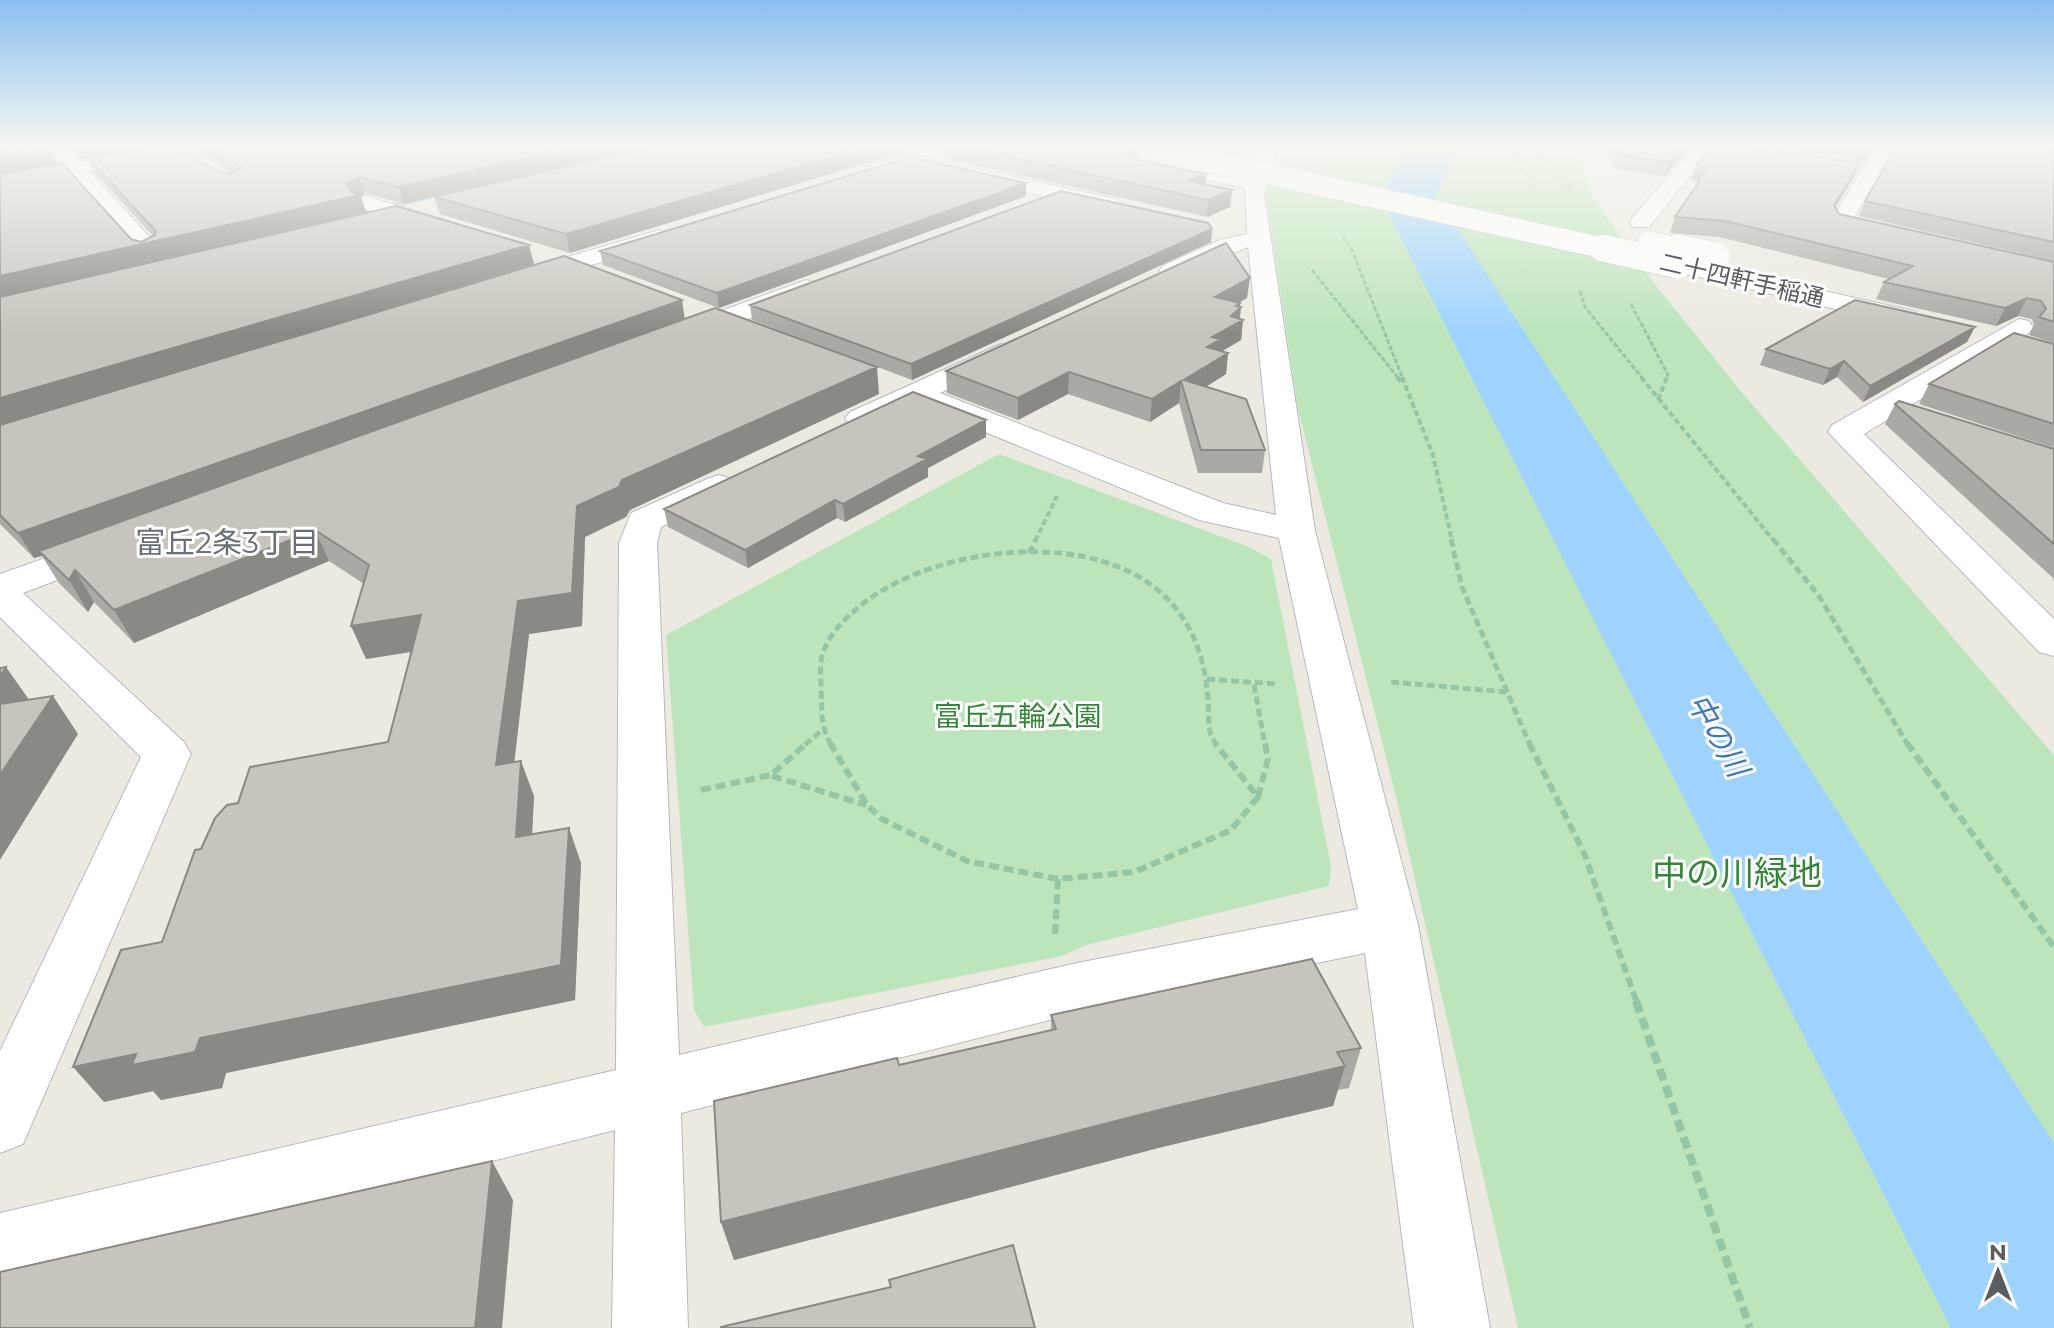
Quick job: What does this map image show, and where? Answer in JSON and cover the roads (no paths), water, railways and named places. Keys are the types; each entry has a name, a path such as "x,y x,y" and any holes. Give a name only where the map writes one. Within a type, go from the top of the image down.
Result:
{"street":[{"path":"113,209 159,260 120,257"},
{"path":"381,209 469,235"},
{"path":"1127,209 1136,211"},
{"path":"1212,228 1236,209"},
{"path":"1128,292 1228,245 1249,209"},
{"path":"1261,209 1296,531 1390,925 1452,1328"},
{"name":"二十四軒手稲通","path":"1426,209 1678,265 1925,313 1716,256 1496,209"},
{"path":"1641,222 1652,209"},
{"path":"1847,209 1841,222 1917,239"},
{"path":"494,287 688,228"},
{"path":"512,247 610,280"},
{"path":"645,349 838,276"},
{"path":"678,305 761,336"},
{"path":"829,434 1043,333"},
{"path":"2010,333 1844,432 2054,643"},
{"path":"873,378 1212,512 1296,531"},
{"path":"1884,406 1927,420"},
{"path":"650,1328 645,801 638,543 644,521 758,467"},
{"path":"0,1122 167,754 0,591 135,538"},
{"path":"0,1249 1077,988 1390,925"}],"waterway":[{"path":"339,218 378,209"},
{"name":"中の川","path":"1415,209 2054,1322"}],"district":[{"name":"富丘2条3丁目","path":"227,542"}],"park label":[{"name":"富丘五輪公園","path":"1018,716"},
{"name":"中の川緑地","path":"1737,873"}]}
